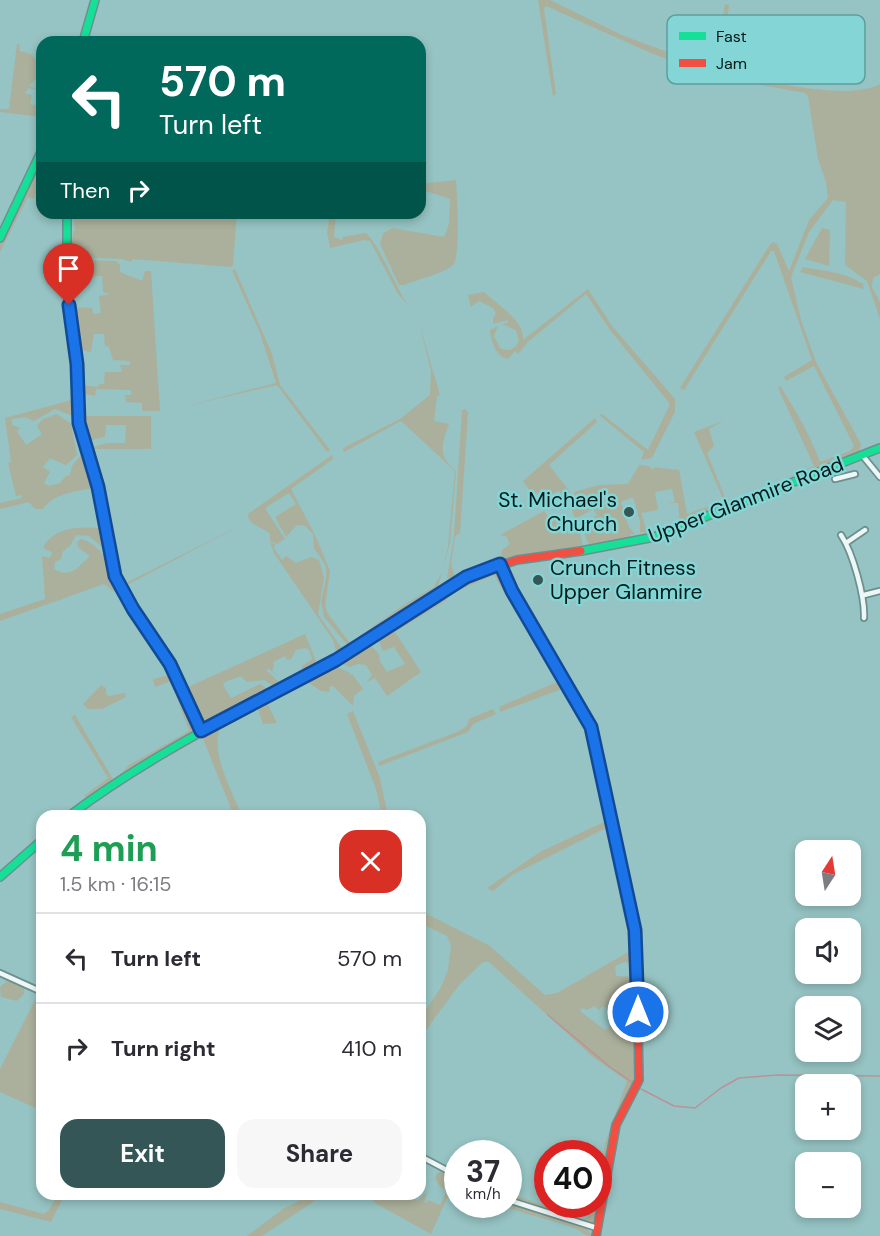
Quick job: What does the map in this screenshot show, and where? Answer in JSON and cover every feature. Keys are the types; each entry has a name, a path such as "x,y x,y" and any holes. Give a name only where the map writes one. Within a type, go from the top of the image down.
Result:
{"street":[{"path":"85,36 95,0"},
{"path":"0,238 36,163"},
{"path":"67,219 68,289 77,364 77,414 98,487 115,576 133,609 170,664 201,731"},
{"name":"Upper Glanmire Road","path":"77,810 113,783 201,731 336,660 466,577 500,564 654,537 880,448"},
{"path":"862,455 880,477"},
{"path":"843,463 845,477"},
{"path":"835,479 855,474"},
{"path":"846,543 865,530"},
{"path":"841,535 846,543 864,595 864,618"},
{"path":"500,564 519,603 589,722 635,930 638,955 639,1080 636,1093 624,1108 616,1126 596,1232 522,1205"},
{"path":"864,595 880,591"},
{"path":"0,877 36,845"},
{"path":"0,973 36,989"},
{"path":"426,1159 444,1169"}],"green space":[{"path":"538,0 550,0 624,36 667,52 667,59 546,6 544,9 556,94 553,96"},
{"path":"725,4 729,5 728,15 723,15"},
{"path":"17,44 20,45 19,51 31,54 36,60 36,80 29,86 36,90 29,88 25,93 32,95 30,104 36,106 36,116 0,112 0,109 9,109"},
{"path":"755,84 781,84 845,91 880,84 880,274 873,278 872,287 880,302 880,319 867,281 845,265 846,202 833,200 809,232 791,277 801,320 816,362 861,444 859,453 783,479 814,466 778,388 780,386 802,423 820,462 850,451 854,446 814,366 786,381 784,377 812,360 774,251 771,251 684,390 680,388 769,246 773,242 777,244 789,271 809,220 828,198 826,182 818,159 808,96 805,93"},
{"path":"36,169 34,199 28,197 0,252 0,245"},
{"path":"456,180 458,238 455,259 453,265 437,274 399,285 380,244 383,233 393,228 444,237 449,224 450,199 426,191 426,183"},
{"path":"74,219 237,219 231,267 75,257 71,254 75,230"},
{"path":"329,219 336,219 334,237 342,240 343,237 365,233 370,237 408,305 398,294 370,241 364,240 330,248 327,232"},
{"path":"822,228 830,230 829,266 805,259"},
{"path":"75,260 116,261 120,265 120,272 142,281 145,271 151,271 160,411 142,411 142,403 126,402 125,395 131,395 131,390 96,389 95,396 81,393 81,385 98,387 99,384 104,384 105,372 122,372 120,365 130,365 130,361 113,360 109,347 105,346 104,334 94,334 91,352 79,349 72,307 92,308 93,314 101,313 99,296 110,294 103,292 102,276 73,277 70,275 70,264"},
{"path":"803,267 849,277 863,284 864,289 800,272"},
{"path":"235,269 272,354 280,385 330,450 327,452 277,385 190,405 276,383 260,333 232,270"},
{"path":"588,289 612,326 675,399 675,412 652,458 641,460 644,452 599,415 602,414 648,450 670,404 610,330 586,294 529,341 518,354 515,351 508,359 497,352 490,330 498,326 494,336 500,348 508,350 519,341 516,330 502,324 508,323 508,320 493,324 496,314 493,308 479,301 471,307 468,295 484,292 515,319 522,332 523,340"},
{"path":"419,323 440,395 437,396 434,421 449,424 443,449 446,460 456,471 450,543 442,571 448,547 455,471 401,421 344,452 343,448 400,419 430,395 431,371"},
{"path":"73,386 75,386 75,417 55,409 34,421 25,417 12,419 12,425 20,428 17,431 26,445 42,434 37,426 43,419 57,414 77,428 72,429 77,455 66,465 50,458 43,467 50,472 44,483 49,486 60,483 70,475 72,466 81,455 79,436 97,493 93,488 65,494 47,504 43,509 35,509 29,502 0,509 0,503 22,498 21,495 16,496 8,463 11,462 5,418 72,400"},
{"path":"465,409 468,412 460,533 455,536 451,564 455,578 447,578 454,536 462,410"},
{"path":"82,416 151,416 151,449 92,449 124,584 245,523 125,586 148,628 128,597 116,571 90,448 107,443 125,443 126,425 106,425 105,437 87,441"},
{"path":"595,418 597,422 549,465 571,493 569,501 566,501 559,491 546,497 540,492 533,495 523,481"},
{"path":"723,421 709,429 714,446 707,453 726,500 734,498 735,500 680,522 678,503 666,503 675,502 672,489 655,492 658,510 641,513 648,535 644,532 640,533 640,521 633,497 621,502 629,527 635,534 630,535 629,539 589,545 581,525 597,515 593,509 575,519 571,508 574,502 574,492 599,485 628,484 639,465 649,466 653,470 654,467 679,470 687,514 724,501 694,432"},
{"path":"332,455 333,459 291,489 316,537 330,571 325,606 328,614 350,643 402,606 434,587 442,572 437,590 350,648 324,617 321,602 326,566 314,548 313,534 305,526 297,525 286,537 275,517 296,504 289,493 265,508 285,539 277,544 270,541 270,534 267,531 250,521 248,514"},
{"path":"97,497 108,552 89,536 76,535 70,546 63,551 61,559 55,562 54,569 65,573 78,568 90,556 78,547 77,542 81,539 90,543 107,561 136,619 134,620 120,596 104,584 0,621 0,614 45,599 42,556 50,558 52,552 43,548 54,535 68,529 101,528 95,498"},
{"path":"544,511 551,520 562,520 567,531 579,529 583,546 501,559 502,550 510,544 506,536 500,535"},
{"path":"270,542 276,545 273,547 282,560 286,556 296,563 311,557 319,560 324,578 318,614 341,647 341,652 336,650 333,640 274,553"},
{"path":"497,572 587,723 634,935 634,959 631,963 624,962 615,966 616,976 635,977 634,1022 630,1026 613,1019 615,1015 603,1006 599,1010 594,1006 587,1010 582,1008 580,1011 605,1030 615,1023 630,1030 635,1036 638,1068 634,1093 620,1107 610,1140 606,1140 627,1081 593,1057 489,962 483,962 460,984 426,1030 426,1010 441,987 448,970 451,945 447,936 426,926 426,914 490,946 545,995 557,993 630,951 629,932 606,828 512,875 493,891 487,888 540,852 606,821 583,725 562,689 500,712 499,707 557,682 494,575 449,594 445,601 395,632 421,672 387,696 375,678 367,682 372,675 366,665 358,664 349,667 342,664 342,659 368,643 379,654 380,661 387,672 405,664 394,647 383,651 377,637 469,581"},
{"path":"152,631 186,688 305,634 318,666 303,672 302,666 312,659 309,650 305,648 296,650 291,659 287,660 285,656 273,662 272,670 276,675 269,669 266,670 279,682 275,687 264,680 247,682 240,676 225,682 223,685 231,698 260,684 269,690 200,724"},
{"path":"334,666 351,673 346,676 352,674 363,689 354,696 353,706 333,686 329,687 330,692 321,691 309,683 312,677"},
{"path":"169,675 171,680 177,681 194,731 118,777 129,765 189,731 171,681 155,687 153,679"},
{"path":"101,685 106,688 106,694 109,696 125,693 126,697 102,709 88,709 83,704"},
{"path":"266,701 277,723 263,724 258,709 219,730 218,751 228,785 239,810 232,810 203,739 200,738 124,782 123,780 202,734"},
{"path":"493,709 496,714 473,724 468,732 379,766 378,762 457,732 467,726 469,719"},
{"path":"353,711 380,778 387,810 381,810 376,789 347,714"},
{"path":"75,715 113,779 86,798 84,796 108,778 71,717"},
{"path":"9,979 24,986 24,994 17,1001 1,997 0,987"},
{"path":"36,998 36,1108 0,1092 0,1069"},
{"path":"437,1173 444,1173 444,1189 440,1187 435,1178"},
{"path":"444,1196 444,1205 431,1234 373,1202 374,1200 425,1200 427,1203 428,1200 440,1205"},
{"path":"522,1198 534,1202 534,1205 522,1201"},
{"path":"55,1200 62,1200 51,1222 0,1209 0,1202 44,1214"},
{"path":"316,1200 262,1236 247,1236 283,1209 299,1201"},
{"path":"522,1206 534,1210 534,1216 522,1212"},
{"path":"541,1218 557,1218 587,1228 592,1236"},
{"path":"574,1218 584,1220 596,1218 595,1225"}],"waterway":[{"path":"548,1015 610,1067 636,1085"},
{"path":"641,1089 674,1106 695,1108 721,1088 739,1078 777,1075 880,1076"}],"traffic: fast":[{"path":"85,36 95,0"},
{"path":"0,238 36,163"},
{"path":"67,219 67,289 77,364 77,414 98,487 115,576 133,609 170,664 201,731"},
{"path":"581,551 654,537 880,448"},
{"path":"500,564 513,593 571,690 595,741 637,945 637,968"},
{"path":"77,810 165,753 345,655 423,606"},
{"path":"0,877 36,845"}],"traffic: jam":[{"path":"423,606 474,574 517,560 581,551"},
{"path":"596,1236 616,1125 639,1080 637,968"}],"place":[{"name":"St. Michael's Church","path":"629,512"},
{"name":"Crunch Fitness Upper Glanmire","path":"538,580"}],"route":[{"path":"69,305 77,364 79,423 98,487 115,576 133,609 170,664 193,718 201,731 336,660 466,577 500,564 501,572 591,727 635,930 638,955 638,1012"}]}
